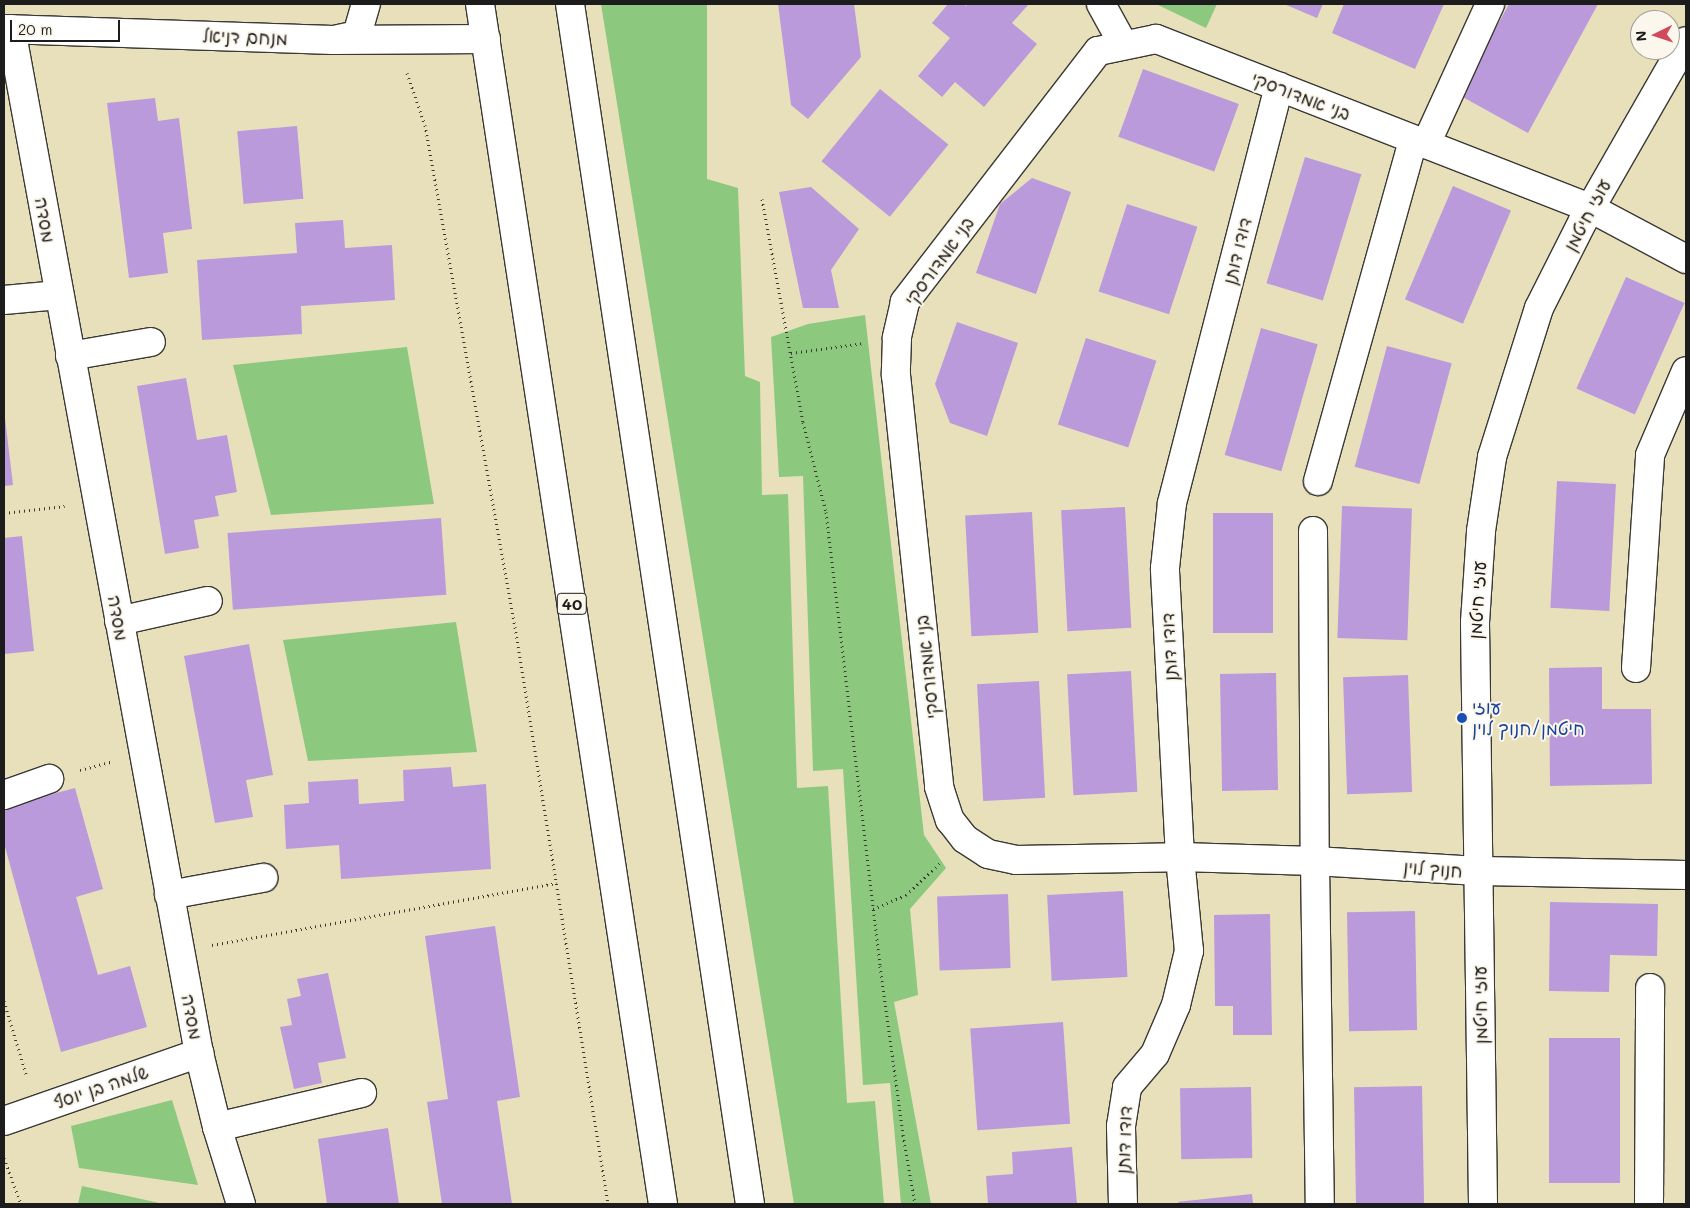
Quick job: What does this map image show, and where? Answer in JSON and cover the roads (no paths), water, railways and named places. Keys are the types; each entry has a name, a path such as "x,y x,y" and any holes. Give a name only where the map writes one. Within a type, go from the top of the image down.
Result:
{"main road":[{"path":"333,40 357,35 366,4"},
{"name":"40","path":"480,4 663,1204"},
{"path":"570,4 750,1204"},
{"path":"1101,4 1123,44"},
{"path":"1318,481 1420,142 1490,4"},
{"name":"מנחם דניאל","path":"8,29 333,40 486,38"},
{"name":"מסדה","path":"8,29 199,1053 217,1127 241,1204"},
{"name":"בני אמדורסקי","path":"1180,857 1016,860 988,854 965,839 950,820 939,787 896,375 897,338 905,302 1098,51 1123,44 1156,39 1590,208 1686,259"},
{"name":"עוזי חיטמן","path":"1484,1204 1475,622 1481,531 1492,458 1539,308 1590,208 1686,42"},
{"name":"דודו דותן","path":"1123,1204 1121,1126 1127,1087 1155,1054 1176,1005 1189,951 1180,857 1165,568 1172,503 1279,86"},
{"path":"4,300 58,295"},
{"path":"70,356 151,342"},
{"path":"1636,668 1650,455 1686,371"},
{"path":"1314,531 1314,861 1320,1204"},
{"path":"118,621 208,601"},
{"path":"4,795 48,780"},
{"name":"חנוך לוין","path":"1180,857 1314,861 1478,871 1686,875"},
{"path":"169,895 263,878"},
{"path":"1649,1204 1650,988"},
{"name":"שלמה בן יוסף","path":"4,1121 199,1053"},
{"path":"217,1127 362,1093"}],"place":[{"name":"עוזי חיטמן/חנוך לוין","path":"1462,718"}]}
